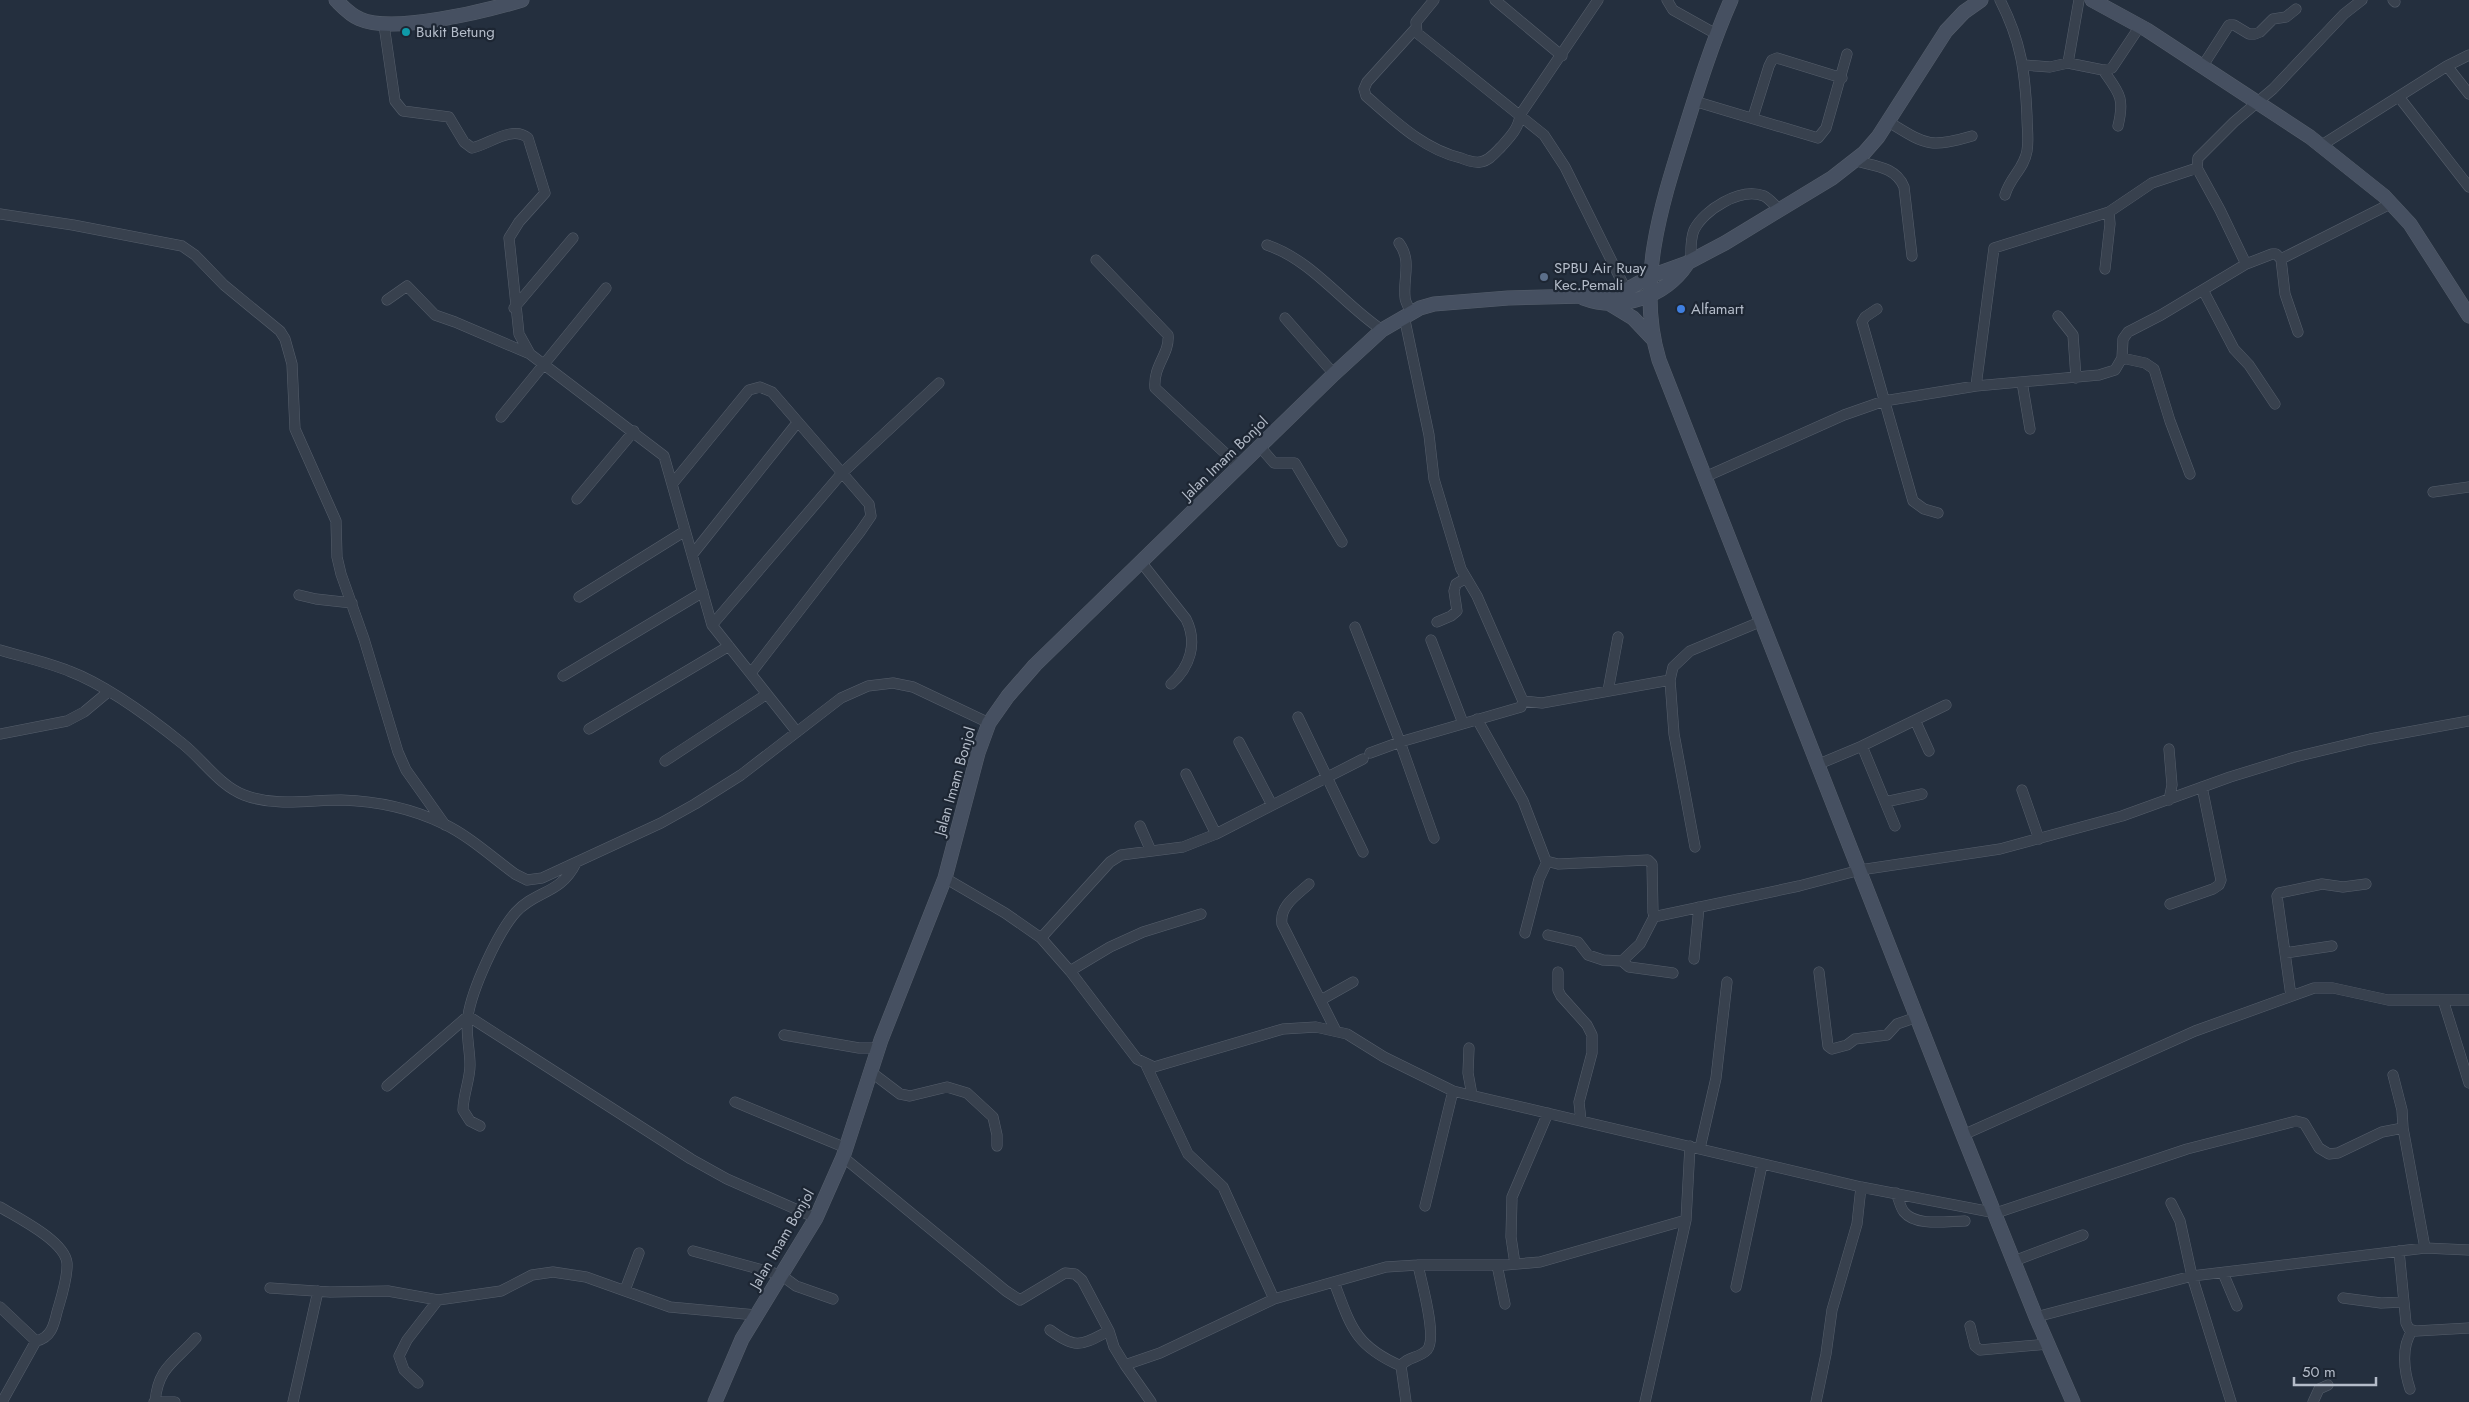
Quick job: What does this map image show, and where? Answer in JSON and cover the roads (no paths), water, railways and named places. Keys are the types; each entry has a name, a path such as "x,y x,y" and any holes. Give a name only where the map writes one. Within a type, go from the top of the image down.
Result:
{"main road":[{"path":"336,0 359,19 384,25 426,21 515,1"},
{"path":"1731,0 1716,34 1661,210 1651,276 1652,338 1963,1134 2036,1317 2073,1402"},
{"path":"1650,296 1676,277 1689,262 1832,178 1856,161 1872,144 1946,32 1964,12 1981,0"},
{"path":"2092,0 2140,26 2322,145 2392,203 2410,224 2469,316"},
{"name":"Jalan Imam Bonjol","path":"715,1402 731,1361 756,1315 816,1218 845,1152 879,1048 945,878 978,753 989,723 1008,696 1035,665 1334,374 1382,330 1408,314 1434,304 1574,295 1586,296 1626,290 1651,276 1689,262"},
{"name":"Jalan Imam Bonjol","path":"1574,295 1594,302 1610,304 1630,302 1650,296"},
{"path":"1610,304 1633,318 1652,338"}],"street":[{"path":"1434,0 1416,22 1415,29 1367,82 1364,89 1366,96 1415,137 1433,149 1453,157 1480,162 1493,155 1518,126 1520,115 1562,56 1598,0"},
{"path":"1495,0 1562,56"},
{"path":"1667,0 1673,10 1716,34"},
{"path":"2000,0 2012,24 2024,65 2027,152 2023,164 2008,184 2005,196"},
{"path":"2068,63 2079,0"},
{"path":"2344,14 2347,0"},
{"path":"2246,264 2197,168 2198,158 2273,89 2344,14 2362,0"},
{"path":"2202,66 2229,25 2234,25 2249,34 2255,34 2260,32 2273,19 2286,17 2296,9"},
{"path":"384,25 395,101 403,111 449,117 464,142 472,148 513,132 522,133 528,138 544,193 519,222 509,238 514,308 519,334 530,354"},
{"path":"2024,65 2050,67 2068,63 2103,70 2112,68 2116,65 2140,26"},
{"path":"1415,29 1417,33 1544,135 1554,149 1626,290"},
{"path":"1694,101 1818,138 1826,128 1842,78 1847,54"},
{"path":"2322,145 2447,66 2469,55"},
{"path":"1752,117 1768,66 1777,58 1842,78"},
{"path":"2447,66 2469,94"},
{"path":"2103,70 2122,100 2118,126"},
{"path":"2398,96 2469,187"},
{"path":"1887,122 1923,141 1935,144 1972,136"},
{"path":"1856,161 1887,169 1900,179 1904,187 1912,256"},
{"path":"1976,386 1994,248 2109,212 2152,183 2197,168"},
{"path":"1689,262 1691,240 1694,232 1706,214 1722,204 1754,194 1764,196 1779,209"},
{"path":"2281,259 2392,203"},
{"path":"2105,269 2109,212"},
{"path":"0,214 73,225 182,246 195,255 232,292 275,325 285,339 292,364 295,428 336,521 337,557 398,752 406,770 445,825"},
{"path":"514,308 573,238"},
{"path":"1042,938 1110,862 1121,856 1183,847 1216,834 1367,756 1400,742 1521,707 1523,701 1477,596 1459,564 1434,478 1429,435 1405,299 1407,260 1405,250 1399,243"},
{"path":"1267,245 1296,259 1364,319 1382,330"},
{"path":"1705,477 1844,415 1884,401 1976,386 2099,375 2115,370 2122,358 2123,339 2128,332 2161,315 2246,264 2272,254 2281,259"},
{"path":"2281,259 2285,294 2298,332"},
{"path":"1096,260 1168,335 1166,350 1156,369 1155,388 1240,467"},
{"path":"387,300 407,286 434,316 455,322 530,354 634,431 664,456 712,625 797,732"},
{"path":"501,418 606,288"},
{"path":"2203,290 2234,349 2249,365 2275,404"},
{"path":"1877,309 1865,317 1862,322 1913,501 1924,509 1938,513"},
{"path":"2058,316 2073,335 2076,378"},
{"path":"1285,318 1334,374"},
{"path":"2122,358 2145,363 2154,369 2170,422 2190,474"},
{"path":"712,625 842,473 939,382"},
{"path":"2022,382 2030,429"},
{"path":"673,483 750,390 760,386 772,392 869,504 871,516 751,673"},
{"path":"692,556 797,423"},
{"path":"576,499 634,431"},
{"path":"1260,447 1274,463 1295,463 1342,542"},
{"path":"2433,492 2469,487"},
{"path":"579,597 685,531"},
{"path":"1141,562 1186,619 1191,629 1193,638 1185,669 1170,684"},
{"path":"1437,622 1457,611 1454,590 1456,584 1466,578"},
{"path":"564,676 703,592"},
{"path":"299,595 352,603"},
{"path":"1696,847 1674,734 1670,680 1674,667 1684,655 1762,621"},
{"path":"1355,627 1400,742 1434,838"},
{"path":"1608,691 1618,637"},
{"path":"1431,640 1463,723"},
{"path":"589,728 729,646"},
{"path":"0,650 70,671 108,692 184,745 229,787 242,794 277,802 341,800 368,802 394,807 445,825 515,874 527,880 542,878 661,823 695,804 742,775 841,698 868,686 887,684 913,687 989,723"},
{"path":"1523,701 1538,704 1670,680"},
{"path":"0,734 67,721 84,712 108,692"},
{"path":"665,761 767,694"},
{"path":"1818,764 1862,746 1946,705"},
{"path":"1298,718 1363,852"},
{"path":"1477,719 1523,801 1547,862 1539,879 1525,933"},
{"path":"1915,720 1929,751"},
{"path":"1656,915 1799,886 1860,870 1961,856 2039,839 2122,816 2202,787 2295,757 2370,739 2469,721"},
{"path":"1239,742 1272,806"},
{"path":"1862,746 1895,826"},
{"path":"2169,749 2172,785 2169,800"},
{"path":"1186,774 1216,834"},
{"path":"2170,904 2213,889 2219,885 2221,880 2202,787"},
{"path":"2022,790 2039,839"},
{"path":"1885,802 1922,794"},
{"path":"1140,826 1151,851"},
{"path":"1547,862 1558,864 1648,860 1652,864 1653,913 1656,915"},
{"path":"480,1126 470,1121 464,1110 470,1065 467,1044 468,1016 475,990 507,924 517,911 562,883 570,876 576,862"},
{"path":"945,878 1005,913 1042,938 1070,971 1137,1059 1146,1065 1161,1066 1290,1028 1316,1027 1336,1030 1384,1057 1453,1091 1700,1148 1762,1165 1861,1187 1996,1213 2187,1149 2291,1122 2304,1122 2319,1148 2330,1154 2382,1132 2403,1128"},
{"path":"1309,884 1288,903 1282,912 1281,919 1336,1030"},
{"path":"2291,996 2277,896 2279,892 2322,884 2343,887 2366,884"},
{"path":"1694,959 1699,907"},
{"path":"1070,971 1110,947 1142,932 1201,914"},
{"path":"1548,935 1578,942 1588,955 1602,960 1622,961 1630,956 1640,944 1656,915"},
{"path":"2285,953 2332,946"},
{"path":"1622,961 1629,967 1673,973"},
{"path":"1558,972 1558,990 1561,996 1587,1025 1592,1035 1592,1053 1579,1102 1581,1121"},
{"path":"1819,972 1828,1046 1832,1049 1847,1045 1855,1039 1888,1036 1898,1024 1917,1017"},
{"path":"1321,1000 1353,982"},
{"path":"1700,1148 1716,1078 1727,982"},
{"path":"1963,1134 2195,1031 2314,988 2333,988 2388,1000 2469,1000"},
{"path":"2443,1000 2469,1083"},
{"path":"387,1086 468,1016"},
{"path":"468,1016 690,1159 727,1179 816,1218"},
{"path":"784,1036 859,1048 879,1048"},
{"path":"1469,1048 1468,1073 1472,1095"},
{"path":"1146,1065 1188,1154 1223,1187 1274,1299"},
{"path":"871,1072 900,1094 910,1096 947,1087 967,1093 992,1117 997,1136 997,1146"},
{"path":"2393,1075 2402,1110 2403,1128 2425,1248"},
{"path":"1425,1206 1453,1091"},
{"path":"736,1102 845,1152 1006,1291 1020,1300 1064,1274 1075,1274 1082,1280 1109,1331 1114,1347 1151,1402"},
{"path":"1515,1264 1511,1237 1512,1196 1548,1113"},
{"path":"1645,1402 1686,1220 1690,1146"},
{"path":"1736,1287 1762,1165"},
{"path":"1816,1402 1826,1354 1832,1310 1856,1224 1861,1187"},
{"path":"1896,1193 1904,1212 1913,1219 1922,1221 1965,1221"},
{"path":"2171,1203 2180,1222 2192,1276 2232,1402"},
{"path":"0,1207 57,1244 66,1258 66,1271 51,1330 46,1338 36,1342 2,1402"},
{"path":"1125,1365 1160,1353 1274,1299 1386,1267 1497,1265 1540,1262 1686,1220"},
{"path":"2014,1261 2083,1235"},
{"path":"2036,1317 2192,1276 2425,1248 2469,1250"},
{"path":"693,1251 781,1275 796,1286 833,1300"},
{"path":"2399,1251 2406,1323 2412,1331"},
{"path":"625,1290 639,1254"},
{"path":"1401,1366 1406,1361 1422,1355 1429,1348 1429,1319 1418,1265"},
{"path":"1497,1265 1504,1304"},
{"path":"270,1288 318,1291 388,1291 438,1300 500,1291 541,1272 571,1274 670,1306 756,1315"},
{"path":"2223,1273 2237,1306"},
{"path":"1334,1282 1350,1326 1372,1352 1401,1366"},
{"path":"293,1402 318,1291"},
{"path":"2343,1298 2381,1303 2404,1302"},
{"path":"418,1383 404,1370 399,1356 407,1340 438,1300"},
{"path":"0,1307 36,1342"},
{"path":"1970,1326 1975,1346 1980,1350 2048,1344"},
{"path":"2412,1331 2469,1328"},
{"path":"1050,1330 1067,1342 1078,1345 1109,1331"},
{"path":"2410,1389 2405,1373 2406,1348 2412,1331"},
{"path":"175,1402 154,1402 159,1378 164,1370 196,1338"},
{"path":"1401,1366 1406,1402"},
{"path":"2313,1402 2319,1389 2328,1385"}],"place":[{"name":"Bukit Betung","path":"406,32"},
{"name":"SPBU Air Ruay Kec.Pemali","path":"1544,277"},
{"name":"Alfamart","path":"1681,309"}]}
